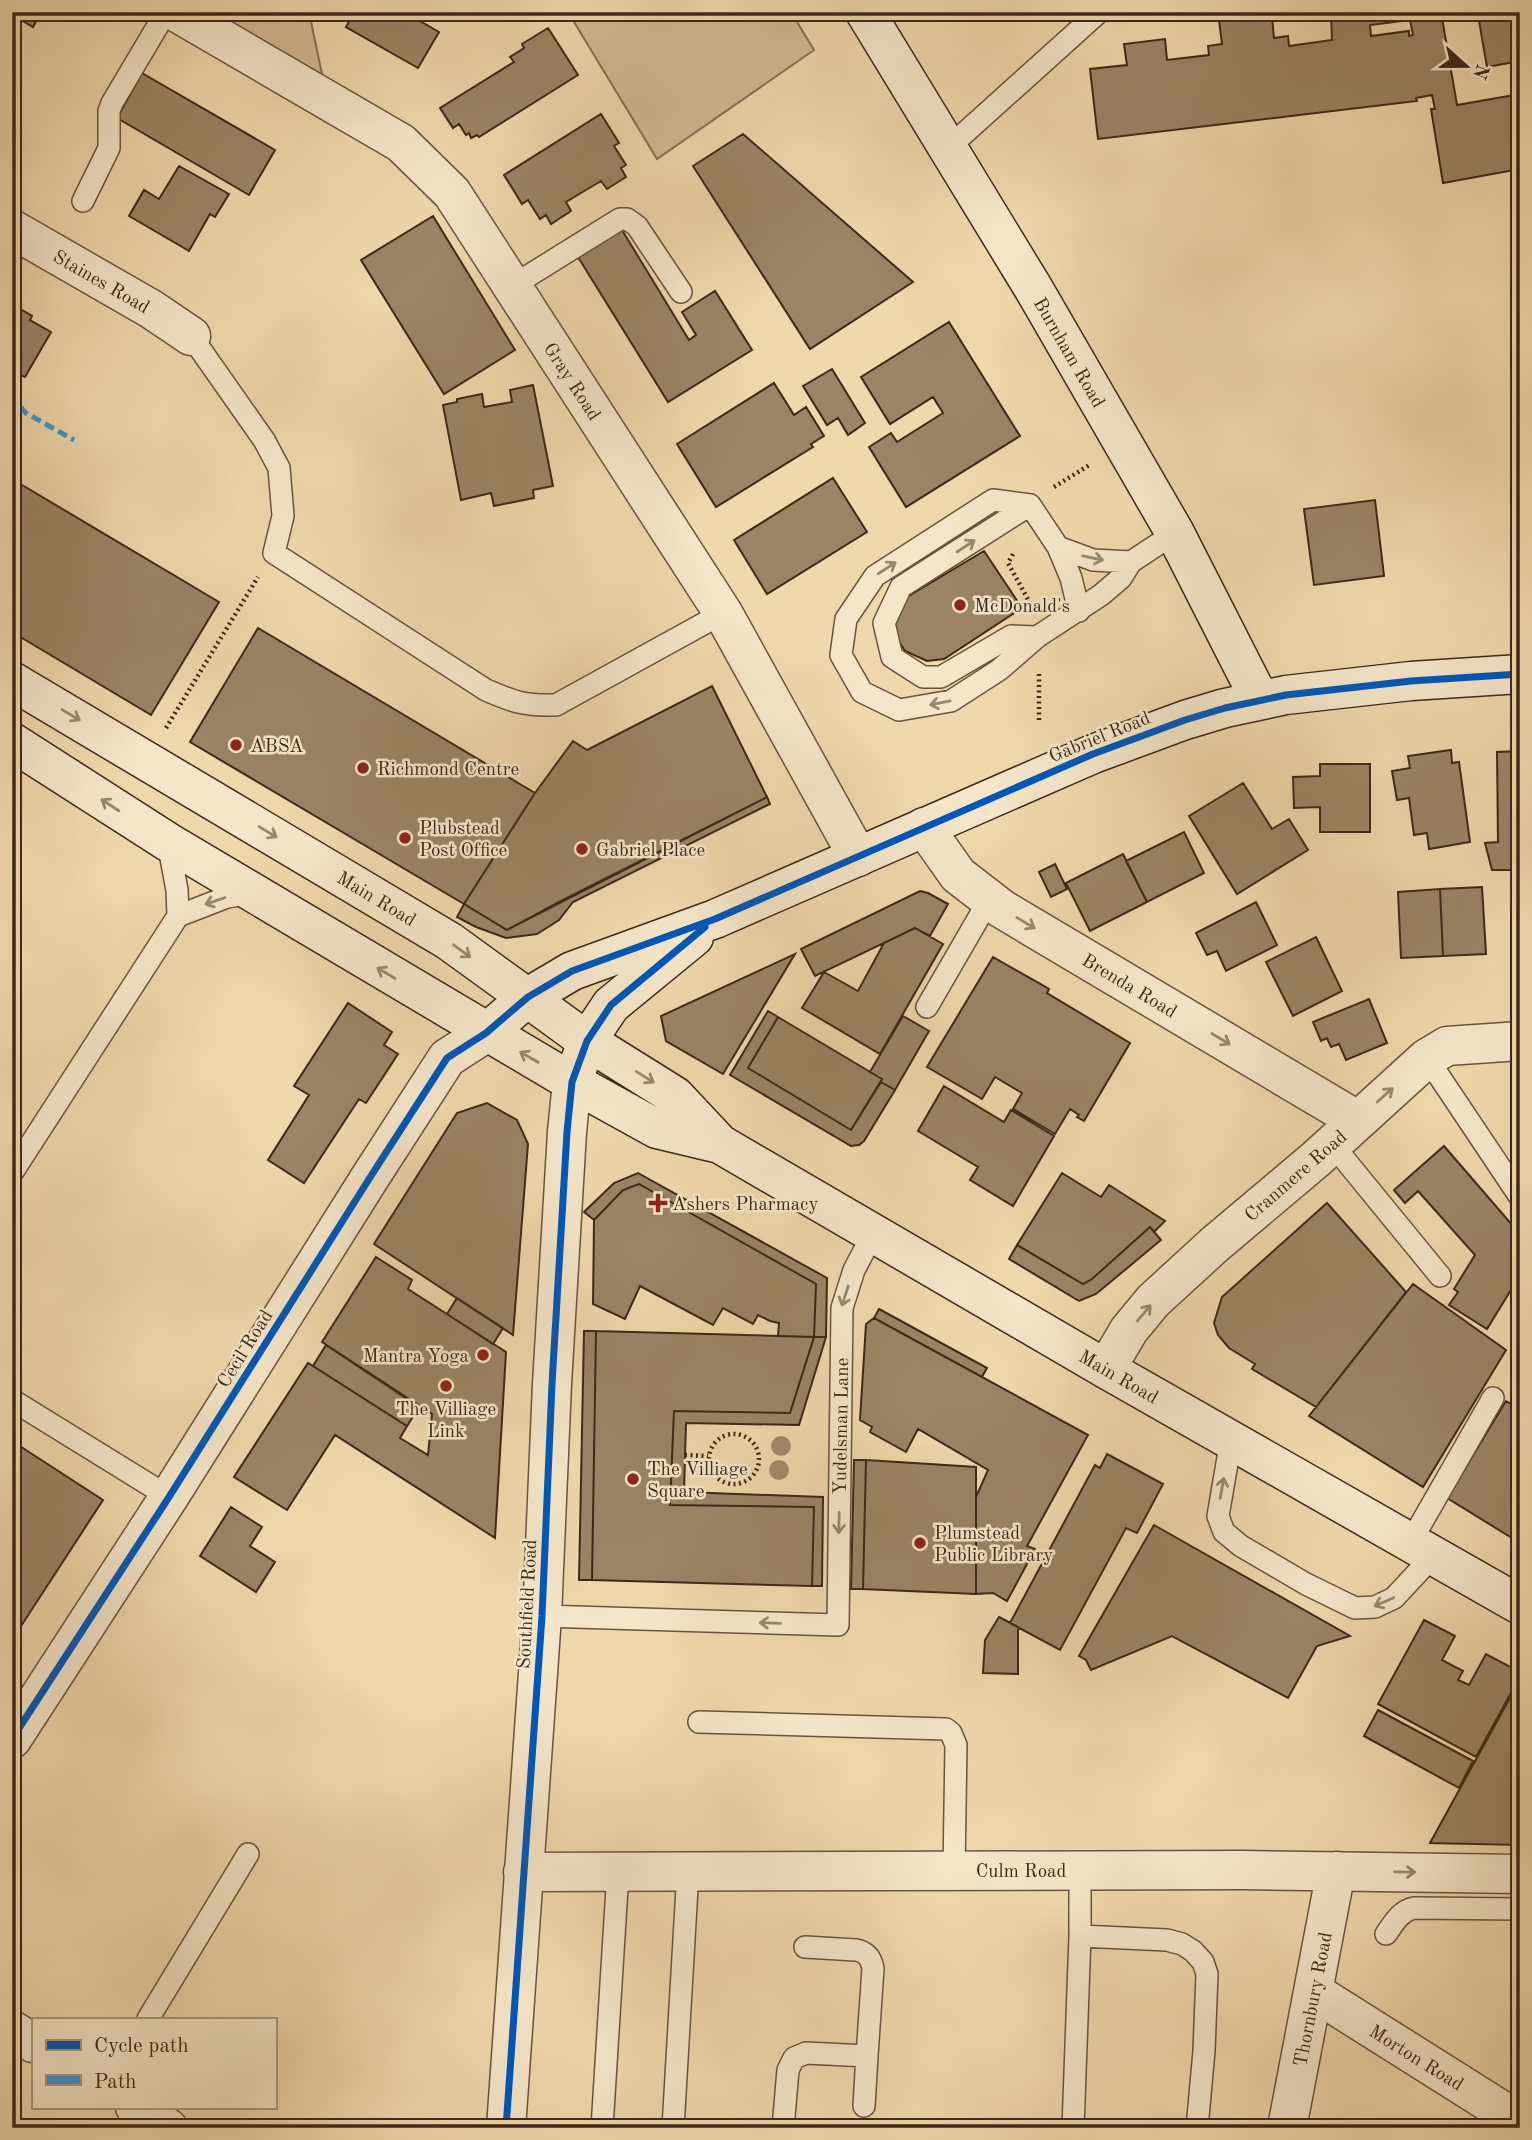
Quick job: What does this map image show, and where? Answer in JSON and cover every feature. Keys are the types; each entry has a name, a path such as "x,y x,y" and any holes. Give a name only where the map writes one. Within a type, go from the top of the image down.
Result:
{"street":[{"name":"Gray Road","path":"176,12 401,144 452,193 723,613 858,857"},
{"name":"Burnham Road","path":"865,12 1035,291 1175,533 1260,700"},
{"name":"Staines Road","path":"12,229 151,309 191,336"},
{"name":"Gabriel Road","path":"528,998 572,971 715,919 1093,754 1185,720 1260,700 1324,690 1520,674"},
{"name":"Main Road","path":"12,681 449,941 587,1041 675,1097 720,1144 1106,1369 1520,1605"},
{"name":"Main Road","path":"12,742 168,842 572,1082 657,1129 720,1144"},
{"name":"Brenda Road","path":"924,827 958,875 989,900 1345,1132"},
{"name":"Gabriel Road","path":"572,1082 587,1041 611,1005 715,919"},
{"name":"Cecil Road","path":"12,1739 447,1058 486,1032 528,998"},
{"name":"Cranmere Road","path":"1106,1369 1129,1330 1153,1301 1427,1058 1447,1046 1520,1041"},
{"name":"Southfield Road","path":"506,2128 542,1616 552,1384 572,1082"},
{"name":"Culm Road","path":"523,1872 1080,1870 1520,1874"},
{"name":"Thornbury Road","path":"1287,2128 1336,1871"},
{"name":"Morton Road","path":"1314,1992 1520,2122"},
{"path":"12,2030 32,2042"},
{"path":"137,2108 168,2128"}],"lane":[{"path":"83,201 109,148 109,111 166,12"},
{"path":"948,148 1100,12"},
{"path":"512,286 620,219 627,219 637,226 681,292"},
{"path":"191,336 264,440 279,468 284,516 274,553 486,690 530,706 556,705 723,613"},
{"path":"1037,499 993,500 875,576 846,619 841,655 862,692 899,710 951,701 999,670 1037,637 1079,611 1121,578 1131,562 1175,533"},
{"path":"1037,499 1071,578 1079,611"},
{"path":"1037,499 901,587 884,623 892,657 923,677 941,677 1011,636 1037,637"},
{"path":"1058,547 1093,560 1131,562"},
{"path":"12,1173 178,916 177,890 168,842"},
{"path":"178,916 227,897 253,893"},
{"path":"927,1007 989,900"},
{"path":"1427,1058 1520,1197"},
{"path":"1345,1132 1440,1276"},
{"name":"Yudelsman Lane","path":"542,1616 838,1625 842,1308 854,1270 873,1234"},
{"path":"1231,1440 1217,1516 1224,1532 1241,1546 1306,1584 1355,1608 1375,1607 1394,1598 1421,1549 1493,1398"},
{"path":"12,1400 169,1497"},
{"path":"699,1722 946,1729 951,1733 956,1745 954,1871"},
{"path":"149,2018 248,1854"},
{"path":"1073,2128 1080,1870"},
{"path":"673,2128 688,1871"},
{"path":"602,2128 618,1872"},
{"path":"1386,1934 1400,1915 1414,1908 1520,1909"},
{"path":"1080,1936 1167,1940 1194,1951 1203,1962 1207,1974 1198,2128"},
{"path":"805,1947 863,1951 872,1961 864,2106"},
{"path":"783,2128 788,2070 794,2058 806,2053 867,2056"}],"path":[{"path":"1037,499 1095,462"},
{"path":"161,736 274,553"},
{"path":"1014,553 1008,563 1036,615"},
{"path":"1039,671 1039,720"},
{"path":"739,1433 747,1436 758,1449 759,1466 755,1474 741,1483 724,1483 712,1472 708,1456 710,1447 723,1436 739,1433"},
{"path":"685,1455 708,1456"}],"shaded area":[{"path":"210,12 309,12 323,79"},
{"path":"568,12 791,12 814,50 657,159"}],"building":[{"path":"12,12 41,12 33,27 14,16 12,19"},
{"path":"354,12 404,12 439,32 418,68 346,27"},
{"path":"1218,12 1307,12 1272,16 1274,38 1288,36 1289,46 1332,40 1331,12 1441,12 1457,105 1520,94 1520,169 1443,183 1431,109 1435,109 1432,95 1416,98 1417,101 1098,139 1090,69 1127,65 1124,44 1165,39 1167,60 1209,55 1208,46 1222,44","holes":["1410,20 1413,35 1409,36 1409,31 1371,36 1370,25"]},
{"path":"1488,12 1520,12 1520,61 1487,67 1478,15"},
{"path":"548,28 578,75 479,137 477,135 471,138 469,133 466,135 459,124 453,128 440,108 514,62 510,57 524,48 522,44"},
{"path":"142,73 275,150 249,195 117,118"},
{"path":"601,114 619,143 614,146 626,165 621,168 626,177 607,189 601,181 566,202 571,211 551,224 546,215 540,219 528,200 522,204 504,175"},
{"path":"743,134 913,282 810,349 693,166"},
{"path":"179,166 229,194 215,217 210,214 189,251 129,216 144,190 159,199"},
{"path":"433,216 515,350 444,394 361,260"},
{"path":"622,230 689,340 696,335 682,312 715,291 752,350 668,402 578,257"},
{"path":"12,304 32,316 30,320 51,332 25,377 18,374 14,381 12,380"},
{"path":"949,322 1020,436 906,507 869,447 891,433 897,442 943,413 933,397 890,424 861,377"},
{"path":"832,369 865,423 848,435 838,418 827,425 803,386"},
{"path":"774,383 794,415 806,407 824,436 811,444 813,447 716,507 677,444"},
{"path":"533,385 553,486 533,490 534,498 494,506 491,493 461,500 443,405 482,394 484,407 512,402 510,390"},
{"path":"833,478 867,532 767,594 734,540"},
{"path":"12,479 219,602 151,715 12,632"},
{"path":"1375,500 1384,576 1314,585 1304,509"},
{"name":"McDonald's","path":"984,551 1022,608 944,659 927,661 905,651 898,640 895,623 902,601"},
{"name":"Richmond Centre","path":"258,628 535,793 464,904 190,742"},
{"name":"Gabriel Place","path":"712,686 767,797 507,930 464,904 535,793 573,741 587,750"},
{"path":"1451,750 1452,763 1459,762 1470,842 1429,849 1427,833 1414,835 1409,798 1397,800 1392,771 1410,768 1408,756"},
{"path":"1520,751 1520,870 1492,870 1485,843 1498,842 1497,752"},
{"path":"1320,764 1370,764 1370,832 1320,832 1320,807 1294,808 1293,777 1320,776"},
{"path":"1243,783 1272,829 1289,819 1308,850 1237,894 1189,816"},
{"path":"767,797 770,804 573,902 559,920 537,934 506,938 457,917 464,904 507,930"},
{"path":"1184,832 1204,873 1147,902 1126,861"},
{"path":"1123,854 1147,902 1090,931 1066,883"},
{"path":"1055,864 1067,889 1051,897 1039,872"},
{"path":"1482,887 1486,954 1443,956 1440,889"},
{"path":"1440,889 1443,956 1401,958 1398,892"},
{"path":"920,891 948,904 930,936 915,928 815,976 801,949"},
{"path":"1256,902 1277,945 1226,971 1217,951 1207,955 1196,933"},
{"path":"915,928 943,944 880,1054 802,1008 824,972 858,991 884,943"},
{"path":"1316,937 1342,991 1293,1016 1266,962"},
{"path":"795,954 723,1074 666,1041 661,1016"},
{"path":"993,957 1049,989 1047,993 1130,1043 1084,1121 1070,1109 1055,1134 1013,1109 1022,1093 995,1077 982,1099 927,1067"},
{"path":"1369,999 1387,1043 1346,1060 1339,1044 1331,1047 1327,1038 1321,1041 1313,1022"},
{"path":"348,1003 392,1032 384,1045 398,1054 366,1103 359,1099 304,1183 268,1160 309,1095 294,1086"},
{"path":"768,1011 778,1017 748,1068 851,1130 881,1082 895,1090 859,1145 851,1146 730,1075"},
{"path":"903,1016 929,1031 895,1090 870,1072"},
{"path":"778,1017 882,1079 851,1130 748,1068"},
{"path":"944,1086 1004,1122 1011,1110 1054,1136 1013,1206 970,1180 978,1167 918,1131"},
{"path":"487,1103 517,1120 528,1144 513,1335 374,1244 457,1113"},
{"path":"1520,1105 1520,1144 1514,1106"},
{"path":"1444,1146 1520,1234 1520,1275 1487,1329 1449,1305 1458,1292 1454,1289 1475,1255 1418,1191 1405,1203 1394,1190"},
{"path":"638,1173 827,1278 826,1337 814,1337 816,1284 639,1184 623,1190 594,1220 584,1212 614,1183"},
{"path":"1062,1173 1101,1197 1109,1185 1165,1221 1154,1232 1150,1227 1083,1284 1017,1245"},
{"path":"639,1184 816,1284 814,1337 778,1336 779,1323 758,1315 753,1324 723,1308 713,1325 640,1286 625,1319 593,1304 594,1220 623,1190"},
{"path":"1327,1203 1406,1292 1316,1407 1252,1369 1255,1364 1229,1348 1218,1335 1214,1323 1222,1297"},
{"path":"1150,1227 1161,1240 1096,1294 1079,1301 1009,1259 1017,1245 1083,1284"},
{"name":"The Villiage Link","path":"376,1257 412,1280 408,1289 506,1352 495,1538 335,1435 287,1510 234,1477 308,1363 407,1426 400,1438 428,1455 432,1414 322,1342"},
{"path":"1413,1284 1506,1350 1423,1487 1309,1416"},
{"path":"457,1298 503,1328 493,1344 447,1314"},
{"path":"879,1309 987,1368 982,1377 874,1318"},
{"path":"874,1318 1088,1435 1027,1546 1035,1549 1007,1601 993,1593 976,1594 976,1497 988,1470 918,1429 906,1452 870,1432 872,1427 860,1420 866,1324"},
{"path":"584,1331 596,1331 592,1580 579,1580"},
{"name":"The Villiage Square","path":"596,1331 814,1337 790,1413 674,1411 670,1505 814,1507 812,1586 592,1580"},
{"path":"814,1337 826,1337 799,1425 686,1423 684,1492 823,1497 822,1586 812,1586 814,1507 670,1505 674,1411 790,1413"},
{"path":"326,1345 419,1407 407,1426 313,1366"},
{"path":"1506,1401 1520,1409 1520,1543 1447,1498"},
{"path":"12,1441 103,1500 12,1640"},
{"path":"1107,1454 1163,1484 1137,1533 1126,1528 1060,1650 1010,1623 1095,1465 1100,1468"},
{"path":"854,1460 866,1460 863,1589 851,1589"},
{"name":"Plumstead Public Library","path":"866,1460 976,1467 976,1594 863,1589"},
{"path":"231,1507 262,1527 250,1546 275,1562 256,1592 200,1556"},
{"path":"1154,1525 1350,1636 1317,1646 1288,1698 1172,1636 1091,1670 1086,1660 1079,1656"},
{"path":"999,1617 1018,1627 1018,1674 983,1673 985,1640"},
{"path":"1424,1620 1455,1636 1442,1660 1463,1671 1458,1680 1469,1685 1486,1654 1520,1672 1476,1757 1378,1704"},
{"path":"1517,1685 1520,1687 1520,1845 1430,1843"},
{"path":"1378,1710 1473,1761 1459,1788 1364,1736"}],"marked path":[{"path":"12,396 18,399 26,413 74,440"}],"cycle path":[{"path":"12,1739 447,1058 486,1033 528,997 572,971 715,919 1093,754 1185,720 1286,695 1411,681 1520,674"},
{"path":"506,2128 542,1616 552,1384 572,1082 587,1041 611,1005 705,927"}],"place":[{"name":"McDonald's","path":"960,605"},
{"name":"ABSA","path":"236,745"},
{"name":"Richmond Centre","path":"363,768"},
{"name":"Plubstead Post Office","path":"405,838"},
{"name":"Gabriel Place","path":"582,849"},
{"name":"Ashers Pharmacy","path":"658,1203"},
{"name":"Mantra Yoga","path":"483,1355"},
{"name":"The Villiage Link","path":"446,1386"},
{"name":"The Villiage Square","path":"633,1479"},
{"name":"Plumstead Public Library","path":"920,1543"}]}
